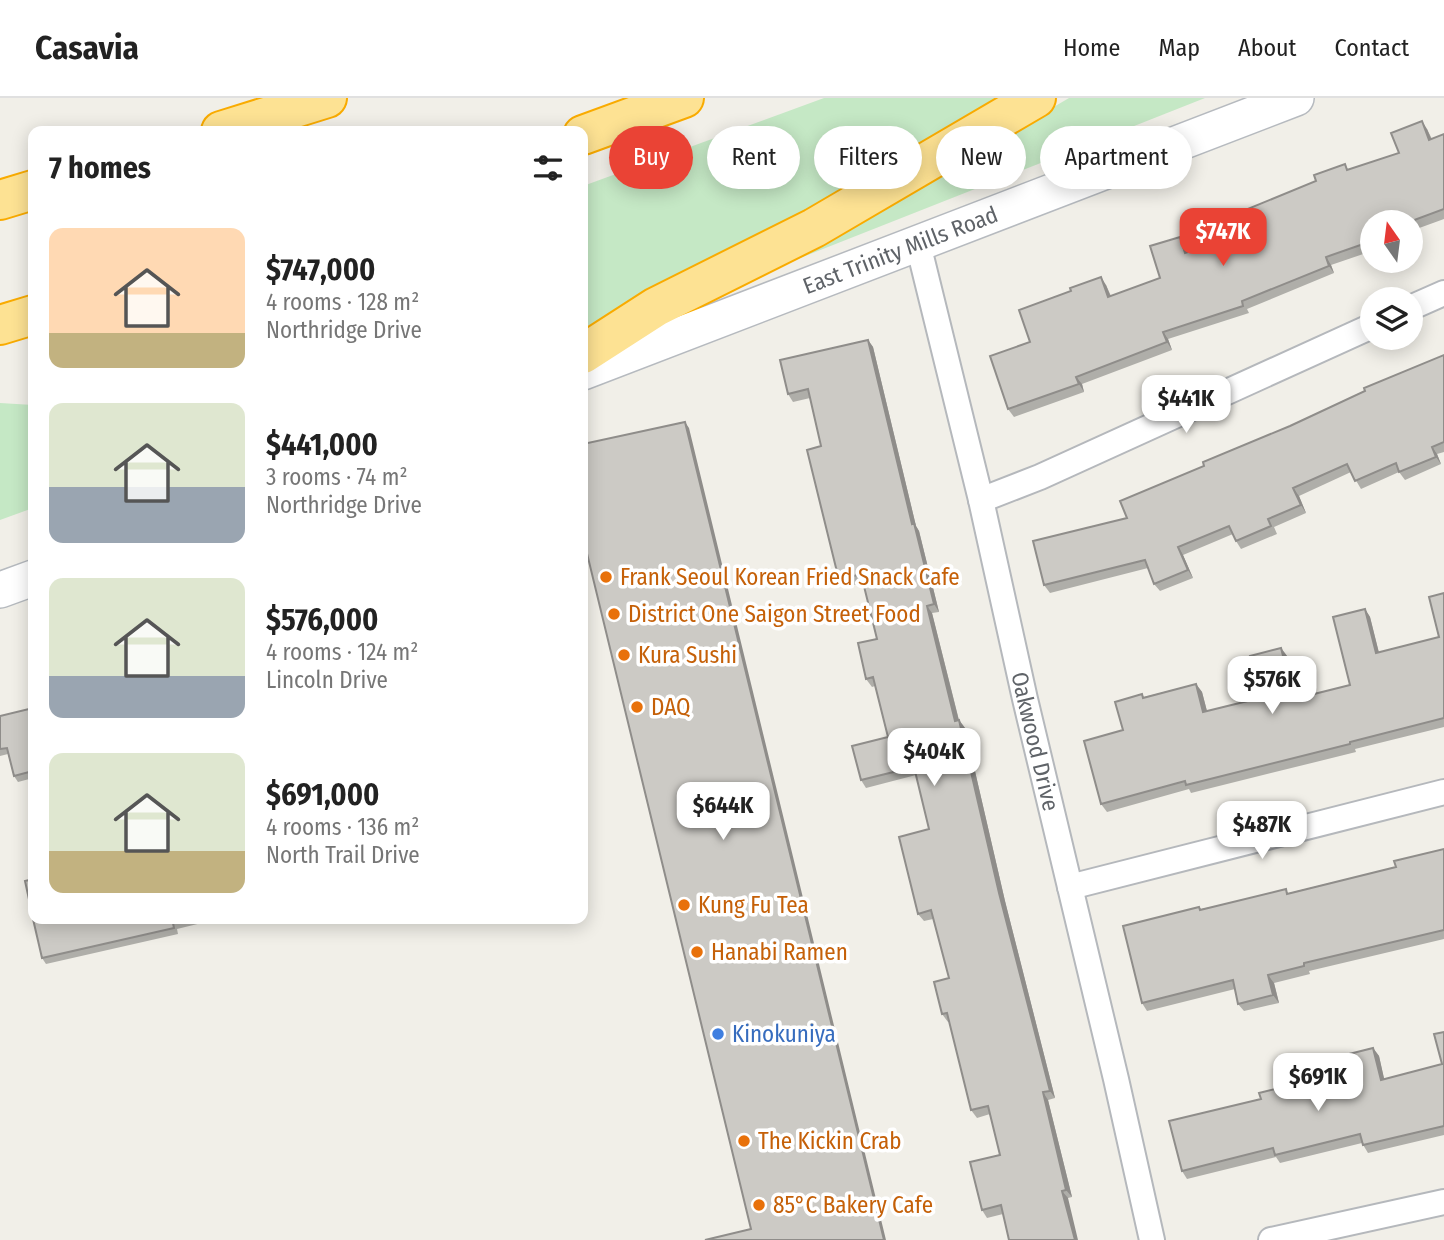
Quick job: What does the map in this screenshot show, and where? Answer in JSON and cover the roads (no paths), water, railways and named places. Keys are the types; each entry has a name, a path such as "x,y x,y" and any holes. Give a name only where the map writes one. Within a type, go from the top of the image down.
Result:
{"highway":[{"path":"237,126 327,98"},
{"path":"588,133 684,98"},
{"path":"588,351 656,307 814,228 1036,98"},
{"path":"0,200 28,192"},
{"path":"0,326 28,317"}],"main road":[{"name":"East Trinity Mills Road","path":"588,370 1296,98"}],"street":[{"name":"Oakwood Drive","path":"918,244 981,500 1152,1240"},
{"path":"1423,302 1444,293"},
{"path":"981,500 1040,477 1360,331"},
{"path":"1070,887 1444,792"},
{"path":"1271,1240 1444,1202"}],"place":[{"name":"Frank Seoul Korean Fried Snack Cafe","path":"606,577"},
{"name":"District One Saigon Street Food","path":"614,614"},
{"name":"Kura Sushi","path":"624,655"},
{"name":"DAQ","path":"637,707"},
{"name":"Kung Fu Tea","path":"684,905"},
{"name":"Hanabi Ramen","path":"697,952"},
{"name":"Kinokuniya","path":"718,1034"},
{"name":"The Kickin Crab","path":"744,1141"},
{"name":"85°C Bakery Cafe","path":"759,1205"}]}
